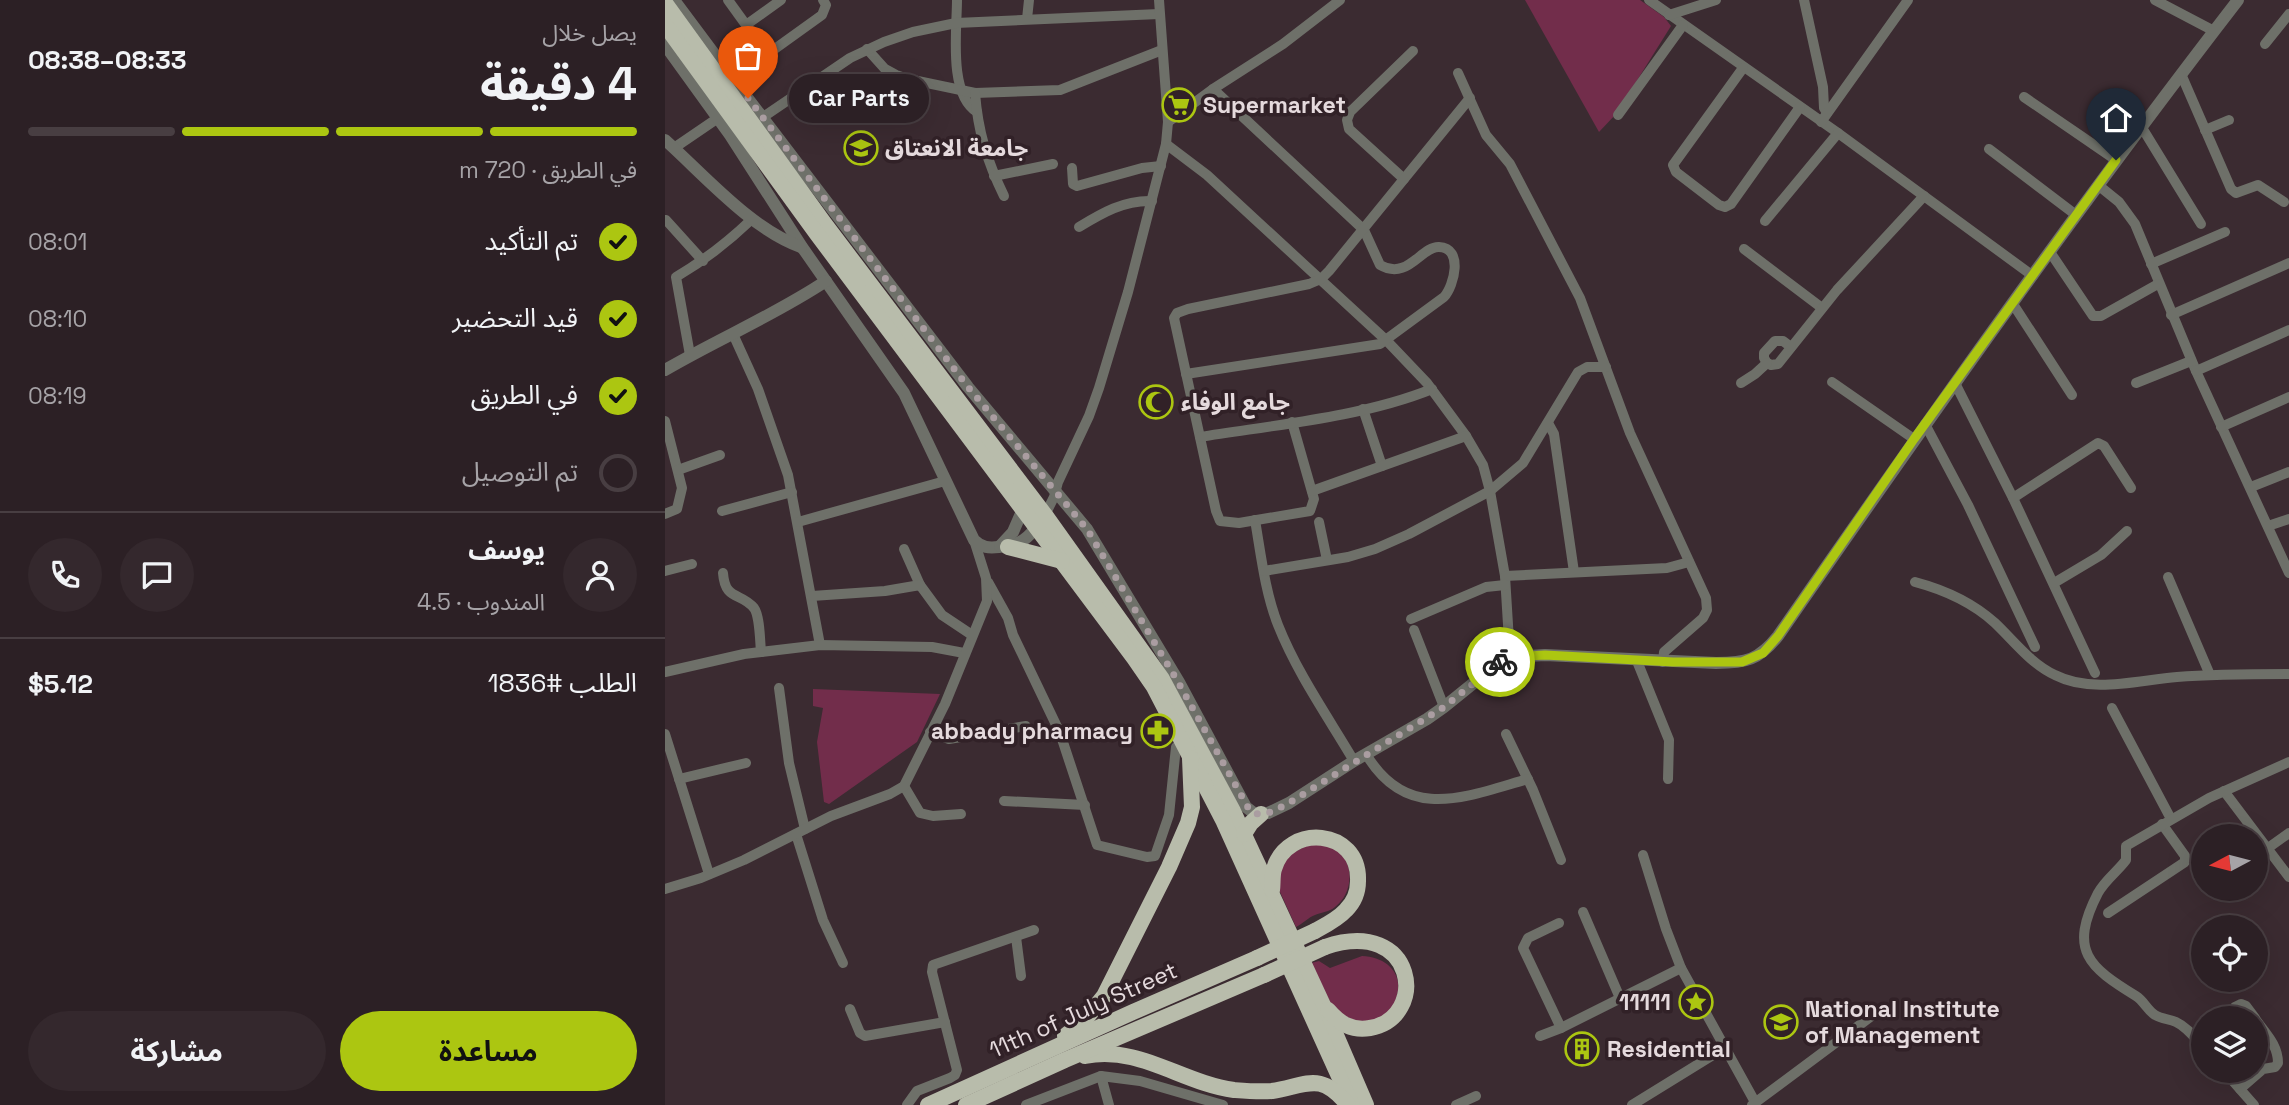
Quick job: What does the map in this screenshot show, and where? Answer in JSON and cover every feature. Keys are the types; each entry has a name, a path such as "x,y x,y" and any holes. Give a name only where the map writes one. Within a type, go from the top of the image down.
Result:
{"highway":[{"path":"672,0 665,3 699,42 824,223 1026,503"},
{"path":"665,25 817,234 1162,679 1202,750 1244,834 1366,1105"},
{"path":"1041,521 1062,561 1147,677 1187,749 1223,820 1350,1105"},
{"path":"1004,547 1062,561"},
{"path":"1044,1058 1084,1021 1104,996 1169,867 1192,807 1187,749"},
{"path":"1244,834 1261,814"},
{"name":"11th of July Street","path":"928,1105 1044,1058 1336,919 1353,901 1358,889 1355,859 1349,849 1337,841 1311,838 1293,844 1274,869 1272,893"},
{"name":"11th of July Street","path":"966,1105 1044,1058 1065,1060 1325,947 1347,940 1381,944 1395,956 1403,969 1406,985 1401,1008 1391,1019 1377,1027 1359,1029 1344,1025 1323,1005"},
{"path":"1065,1060 1096,1054 1119,1054 1205,1083 1252,1092 1319,1083 1331,1087 1350,1105"}],"street":[{"path":"672,0 699,42 733,79 968,387 1055,486 1087,529 1149,631 1247,807 1255,814 1289,803 1444,707 1510,657 1545,655 1663,662 1742,662 1763,653 1778,636 1924,424 2116,160 2238,0"},
{"path":"728,0 767,54"},
{"path":"746,25 781,0"},
{"path":"733,79 822,15 826,9 823,0"},
{"path":"957,0 955,47 962,91 965,102 977,112"},
{"path":"1027,19 1029,0"},
{"path":"974,540 985,547 1004,547 1029,537 1041,521 1100,388 1166,144 1168,122 1159,0"},
{"path":"1168,122 1283,44 1340,0"},
{"path":"1649,0 1800,107 1824,117 1838,133 2033,276"},
{"path":"1669,15 1716,0"},
{"path":"1804,0 1823,87 1824,117"},
{"path":"1824,117 1908,0"},
{"path":"2155,0 2214,31"},
{"path":"762,117 818,78 867,49 898,37 956,23 1159,14"},
{"path":"2265,44 2289,14"},
{"path":"1618,115 1683,24"},
{"path":"867,49 885,69 896,75 975,93 1060,90 1162,50"},
{"path":"1404,179 1349,129 1347,117 1349,112 1413,51"},
{"path":"667,52 718,118 801,247 904,393 974,540 986,579 1003,608 1013,635 1060,733 1097,845 1147,857 1155,856 1169,815 1176,747 1187,749"},
{"path":"1743,68 1673,165 1676,172 1719,205 1725,207 1731,204 1800,107"},
{"path":"1458,74 1486,135 1510,164 1580,298 1630,433 1706,598 1707,610 1703,618 1664,652 1663,662"},
{"path":"2181,74 2233,192 2258,186 2284,202"},
{"path":"1186,374 1380,344 1444,297 1453,283 1455,267 1448,251 1439,247 1407,266 1384,267 1377,261 1364,230 1213,89"},
{"path":"975,93 981,138 1004,196"},
{"path":"2024,97 2116,160"},
{"path":"1292,422 1312,491 1313,506 1306,513 1232,523 1220,521 1174,318 1177,313 1188,309 1309,284 1321,279 1470,98"},
{"path":"718,118 669,144 752,219 770,233 801,247"},
{"path":"2205,130 2229,120"},
{"path":"2141,126 2201,224"},
{"path":"1765,222 1838,133"},
{"path":"1166,144 1207,175 1387,341 1431,389 1466,436 1483,465 1490,491 1505,580 1510,657"},
{"path":"1989,149 2076,215"},
{"path":"994,176 1053,164"},
{"path":"1072,168 1073,184 1077,186 1133,170 1161,166"},
{"path":"2098,185 2127,212 2193,366 2289,573"},
{"path":"1791,347 1783,341 1775,341 1763,358 1771,365 1778,364 1822,308 1924,196"},
{"path":"1079,227 1121,205 1133,201 1152,201"},
{"path":"665,282 703,261 725,245 752,219"},
{"path":"666,220 703,261"},
{"path":"2151,264 2225,232"},
{"path":"1744,250 1822,308"},
{"path":"2050,252 2093,316 2102,316 2158,284"},
{"path":"2171,315 2289,264"},
{"path":"676,276 690,355"},
{"path":"665,370 780,310 826,281"},
{"path":"2013,304 2072,395"},
{"path":"2136,383 2193,366 2289,330"},
{"path":"733,334 774,431 792,492 820,645"},
{"path":"1741,383 1767,363"},
{"path":"1264,571 1361,554 1409,534 1490,491 1523,463 1581,369 1606,367"},
{"path":"1832,382 1914,439"},
{"path":"1955,383 2013,498 2095,673"},
{"path":"1200,438 1363,410 1404,400 1431,389"},
{"path":"2221,427 2289,397"},
{"path":"1363,410 1382,466"},
{"path":"665,421 682,492 677,509 665,514"},
{"path":"1548,423 1555,433 1574,572"},
{"path":"1924,424 1968,505 2035,647"},
{"path":"1312,491 1466,436"},
{"path":"2013,498 2098,443 2104,446 2131,488"},
{"path":"678,470 720,455"},
{"path":"2251,487 2289,472"},
{"path":"797,522 945,481"},
{"path":"1004,547 1026,503 1055,486"},
{"path":"722,511 792,492"},
{"path":"2268,526 2289,519"},
{"path":"1255,520 1264,571 1278,624 1287,645 1307,682 1360,758 1383,780 1408,794 1426,798 1459,798 1528,779"},
{"path":"1319,522 1327,560"},
{"path":"2054,583 2101,555 2127,531"},
{"path":"904,549 920,585 942,615 972,635"},
{"path":"1411,619 1505,580 1574,572 1667,568 1689,562"},
{"path":"665,571 692,564"},
{"path":"723,573 726,588 731,595 748,603 757,612 761,652"},
{"path":"2168,577 2210,675"},
{"path":"665,889 744,860 800,831 904,786 945,705 987,601 986,579"},
{"path":"1915,582 1966,602 1995,623 2038,664 2071,681 2103,684 2210,675 2289,674"},
{"path":"812,596 885,591 920,585"},
{"path":"1414,630 1444,707"},
{"path":"665,672 734,656 820,645 919,646 964,653"},
{"path":"1637,661 1669,740 1668,779"},
{"path":"779,688 800,831 823,920 843,963"},
{"path":"2108,913 2185,862 2185,856 2112,708"},
{"path":"930,732 949,739 1026,726"},
{"path":"665,734 709,874"},
{"path":"1506,734 1528,779 1561,860"},
{"path":"2191,1030 2154,1014 2141,999 2103,974 2092,963 2085,944 2086,925 2095,898 2105,882 2124,864 2127,857 2126,846 2224,791 2289,762"},
{"path":"679,779 746,763"},
{"path":"904,786 920,813 933,816 961,814"},
{"path":"2224,791 2249,824"},
{"path":"1004,801 1085,805"},
{"path":"2268,847 2289,833"},
{"path":"2268,849 2289,877"},
{"path":"1643,855 1681,968 1726,1047 1753,1104 1877,1012"},
{"path":"1583,912 1620,998"},
{"path":"1559,923 1528,938 1523,948 1561,1028"},
{"path":"908,1105 917,1091 955,1075 957,1063 932,972 933,965 1034,930"},
{"path":"1016,937 1021,976"},
{"path":"1541,1036 1681,968"},
{"path":"851,1009 860,1033 865,1036 945,1022"},
{"path":"2268,1037 2274,1045 2278,1063 2275,1067 2268,1068"},
{"path":"1632,1105 1726,1047"},
{"path":"1101,1076 1109,1105"},
{"path":"1026,1105 1049,1101 1101,1076 1140,1081 1223,1105"},
{"path":"2235,1083 2254,1105"},
{"path":"2240,1089 2247,1083"},
{"path":"1455,1105 1476,1096"}],"shaded area":[{"path":"1525,0 1640,0 1664,17 1671,26 1616,114 1599,132"},
{"path":"813,689 940,694 917,742 829,804 824,802 817,742 823,708 813,706"},
{"path":"1314,842 1333,848 1342,855 1350,878 1346,894 1335,907 1296,927 1280,892 1278,880 1285,857"},
{"path":"1362,956 1386,963 1396,974 1398,981 1396,999 1391,1011 1370,1025 1336,1014 1311,963 1319,961 1330,968"}],"way so far":[{"path":"748,98 968,387 1087,529 1149,631 1250,811 1255,814 1268,813 1289,803 1427,719 1500,662"}],"place":[{"name":"Car Parts","path":"748,98"},
{"name":"Supermarket","path":"1179,105"},
{"name":"جامعة الانعتاق","path":"861,148"},
{"name":"جامع الوفاء","path":"1156,402"},
{"name":"abbady pharmacy","path":"1158,731"},
{"name":"11111","path":"1696,1002"},
{"name":"National Institute of Management","path":"1781,1022"},
{"name":"Residential","path":"1582,1049"}],"route":[{"path":"1500,662 1510,657 1545,655 1731,663 1753,659 1763,653 1778,636 1914,439 2116,160"}]}
